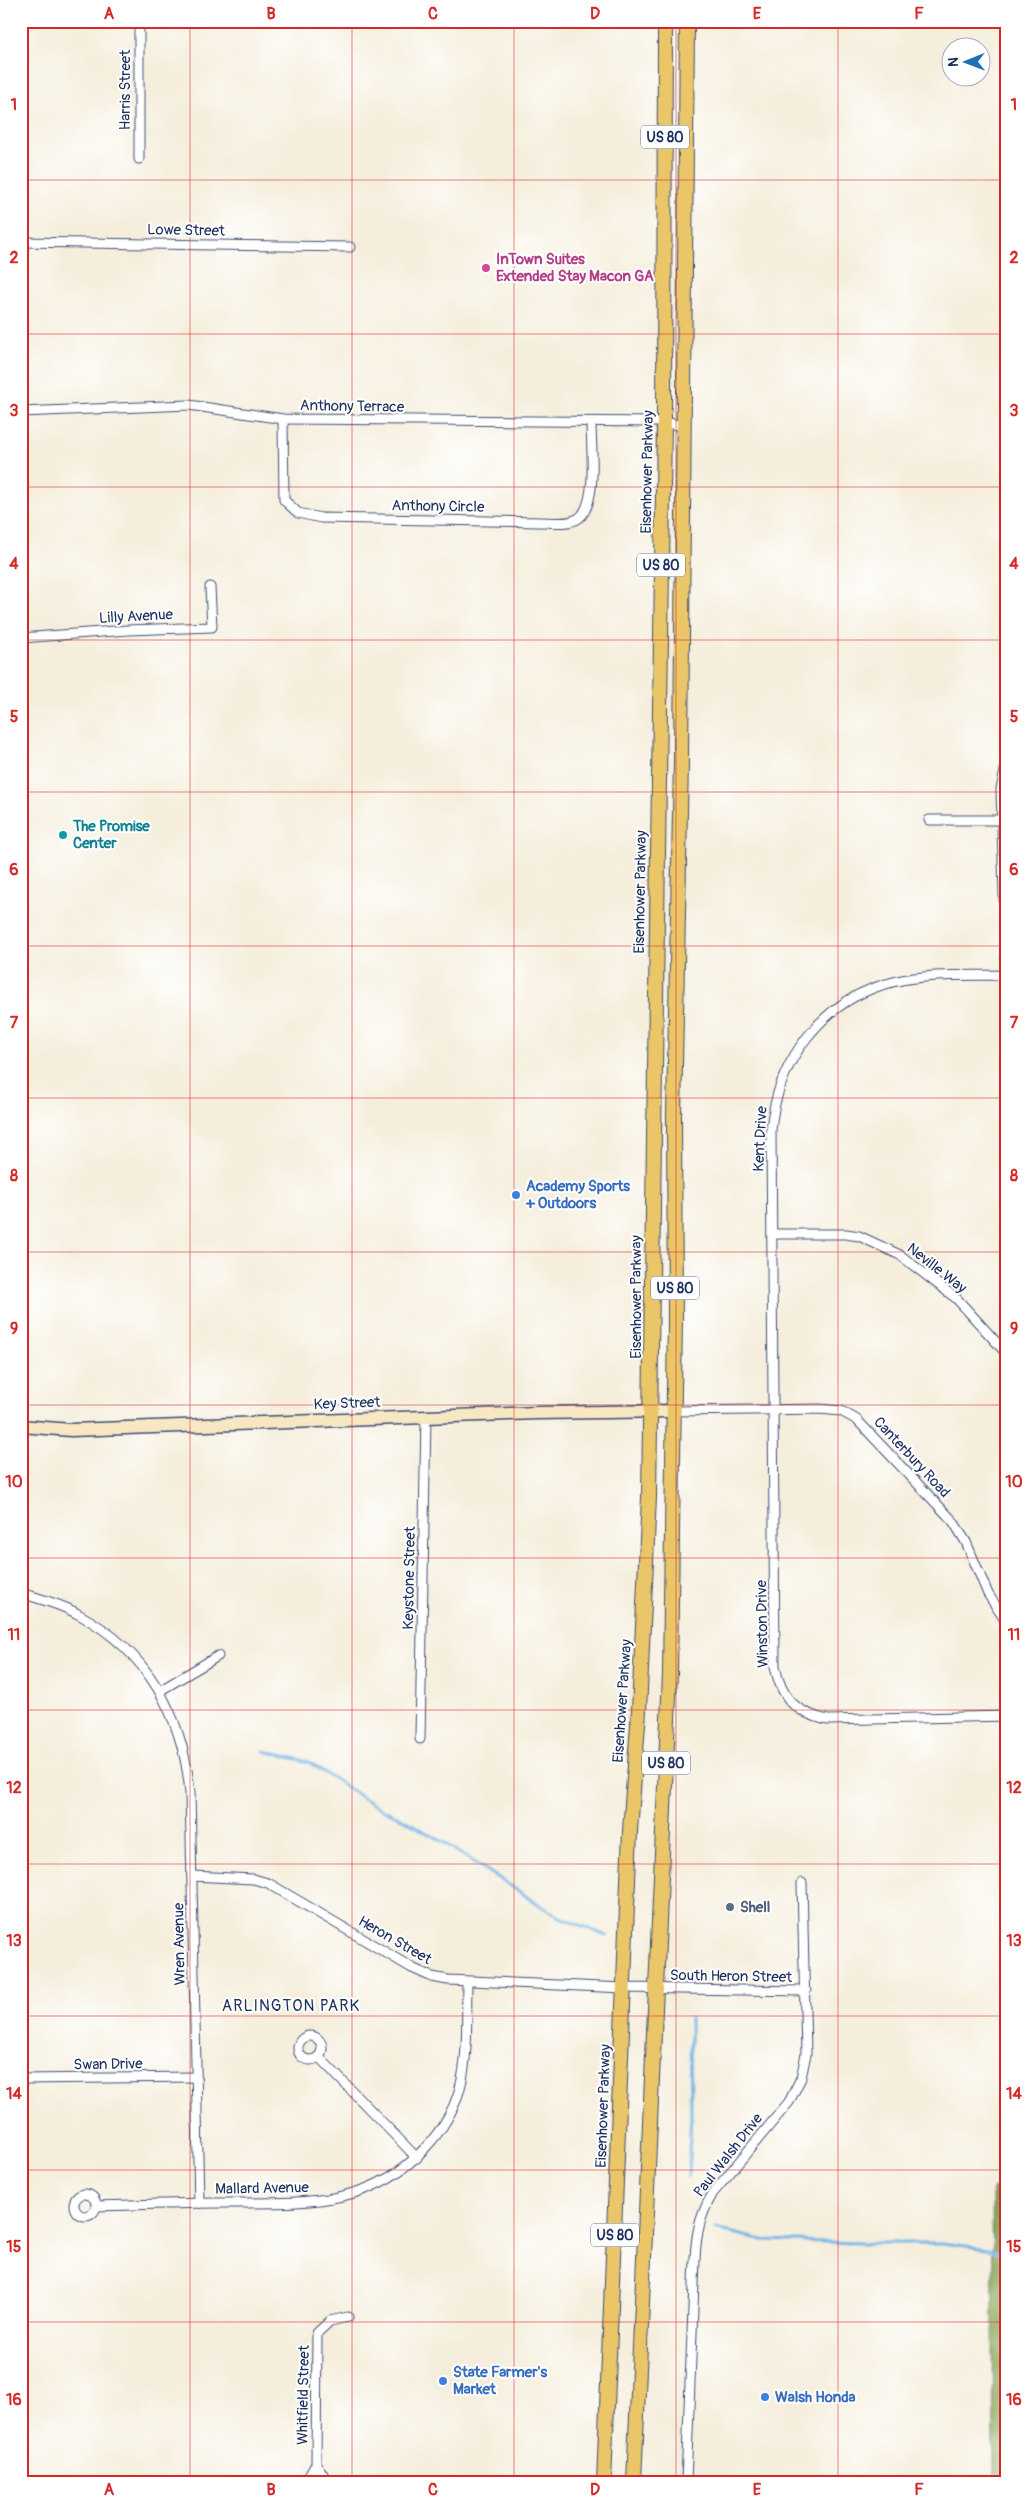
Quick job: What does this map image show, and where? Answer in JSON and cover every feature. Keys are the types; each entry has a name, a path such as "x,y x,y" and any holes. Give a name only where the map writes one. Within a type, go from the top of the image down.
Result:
{"main road":[{"name":"Eisenhower Parkway","path":"604,2482 630,1832 639,1711 649,1506 664,422 665,21"},
{"name":"US 80","path":"634,2482 670,1674 674,1411 674,1115 681,761 687,21"}],"street":[{"name":"Harris Street","path":"139,21 139,159"},
{"name":"Lowe Street","path":"21,242 350,247"},
{"name":"Anthony Terrace","path":"21,412 189,405 283,418 664,422 684,426"},
{"name":"Anthony Circle","path":"283,418 284,500 298,514 321,518 530,522 567,522 578,518 589,503 591,422"},
{"name":"Lilly Avenue","path":"21,638 128,630 212,627 210,587"},
{"path":"1007,762 1001,789 1004,820 1007,1001"},
{"path":"929,820 1004,820"},
{"name":"Kent Drive","path":"773,1410 773,1111 784,1074 798,1047 814,1028 840,1005 878,986 928,977 1006,975"},
{"name":"Neville Way","path":"772,1234 852,1235 900,1255 957,1300 1007,1354"},
{"name":"Canterbury Road","path":"674,1411 798,1408 842,1411 857,1420 953,1521 966,1542 988,1594 1007,1623"},
{"name":"Winston Drive","path":"773,1410 775,1666 778,1682 784,1695 795,1707 811,1716 828,1720 1007,1716"},
{"name":"Key Street","path":"21,1426 71,1430 426,1417 674,1411"},
{"name":"Keystone Street","path":"420,1739 426,1417"},
{"name":"Wren Avenue","path":"21,1593 78,1614 108,1633 130,1652 161,1690 180,1735 188,1770 199,2203"},
{"path":"161,1690 218,1656"},
{"name":"Heron Street","path":"192,1876 253,1880 268,1884 412,1968 432,1977 467,1982 656,1988"},
{"name":"Paul Walsh Drive","path":"686,2482 697,2230 703,2210 712,2193 795,2094 801,2078 806,2054 802,1883"},
{"name":"Mallard Avenue","path":"96,2206 297,2202 342,2198 371,2188 393,2177 417,2158 446,2121 460,2089 464,2068 467,1982"},
{"name":"South Heron Street","path":"656,1988 806,1991"},
{"path":"318,2057 417,2158"},
{"name":"Swan Drive","path":"21,2079 195,2077"},
{"name":"Whitfield Street","path":"308,2482 309,2476 316,2464 317,2333 330,2321 348,2317"},
{"name":"Whitfield Street","path":"316,2464 323,2474 324,2482"}],"green space":[{"path":"1007,2184 1007,2482 994,2482 992,2189"}],"waterway":[{"path":"264,1751 309,1762 372,1804 443,1842 557,1916 607,1936"},
{"path":"688,2177 691,2114 690,2018"},
{"path":"716,2229 762,2240 943,2243 988,2249 1007,2256"}],"place":[{"name":"InTown Suites Extended Stay Macon GA","path":"486,268"},
{"name":"The Promise Center","path":"63,835"},
{"name":"Academy Sports + Outdoors","path":"516,1195"},
{"name":"Shell","path":"730,1907"},
{"name":"State Farmer's Market","path":"443,2381"},
{"name":"Walsh Honda","path":"765,2397"}],"district":[{"name":"ARLINGTON PARK","path":"291,2005"}]}
